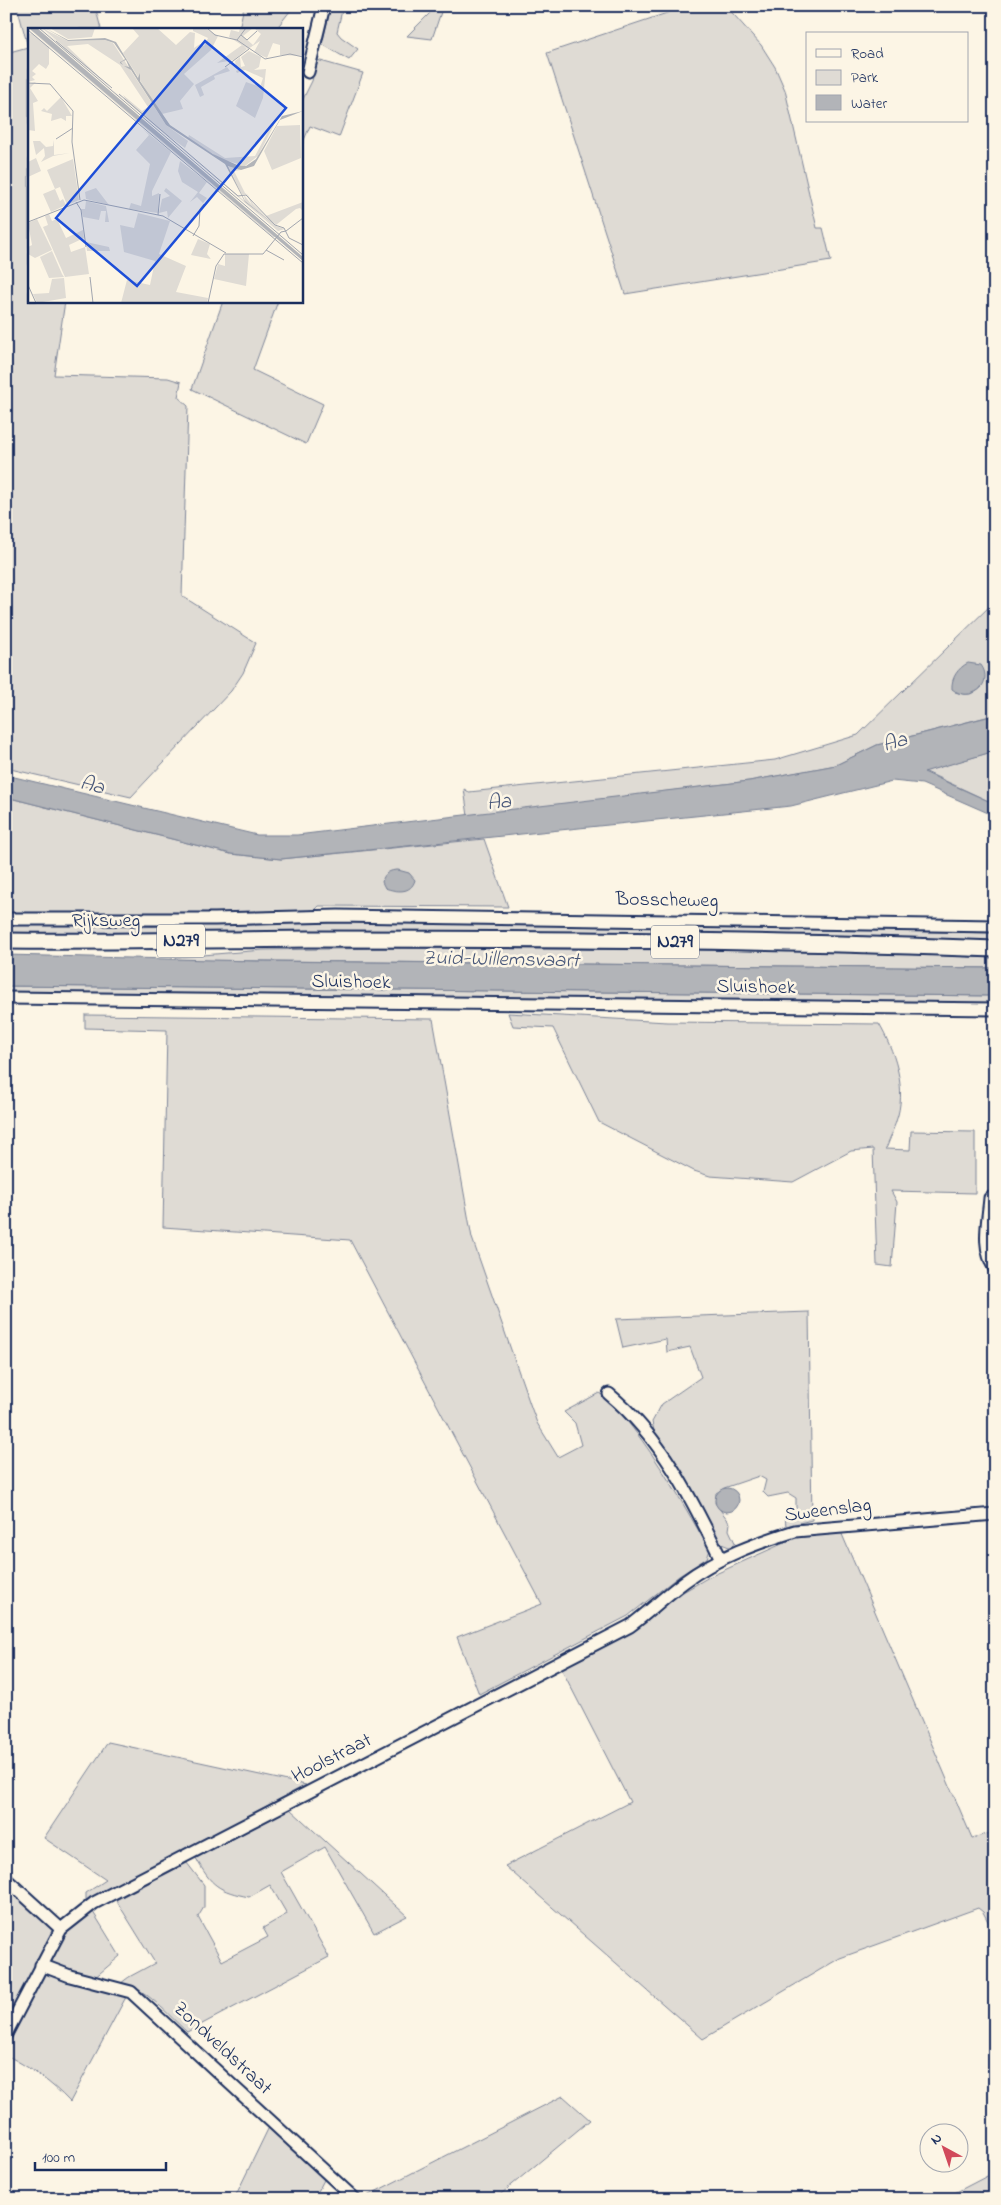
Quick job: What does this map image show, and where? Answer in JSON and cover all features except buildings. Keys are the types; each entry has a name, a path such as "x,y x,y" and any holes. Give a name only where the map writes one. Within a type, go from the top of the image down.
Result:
{"main road":[{"name":"Rijksweg","path":"6,941 356,940"},
{"name":"Bosscheweg","path":"356,940 849,943 995,949"}],"street":[{"path":"308,72 324,6"},
{"name":"Rijksweg","path":"6,919 215,919 338,916"},
{"name":"Bosscheweg","path":"338,916 995,926"},
{"name":"Sluishoek","path":"6,998 995,1009"},
{"path":"990,1198 985,1245 989,1258 995,1268"},
{"path":"609,1394 629,1410 642,1425 687,1491 721,1559"},
{"name":"Sweenslag","path":"721,1559 769,1539 796,1531 995,1514"},
{"name":"Hoolstraat","path":"6,2034 61,1929 94,1903 630,1626 685,1581 721,1559"},
{"path":"6,1879 61,1929"},
{"name":"Zondveldstraat","path":"42,1965 70,1976 131,1992 355,2199"}],"green space":[{"path":"17,6 95,6 101,28 28,28 28,47"},
{"path":"244,6 294,6 277,28 239,28"},
{"path":"331,6 343,6 337,32 358,49 349,60 322,44"},
{"path":"432,6 443,6 432,39 407,36 434,9"},
{"path":"688,6 726,6 761,45 775,67 785,90 817,228 823,228 831,261 625,294 547,53"},
{"path":"28,47 28,302 65,302 54,375 168,378 181,382 178,397 188,406 182,596 256,643 243,673 231,691 131,797 6,768 6,53"},
{"path":"317,60 363,73 339,137 310,126 302,145 302,101 312,81"},
{"path":"223,302 278,302 253,370 323,404 306,444 192,389"},
{"path":"995,601 994,715 877,745 836,765 805,771 749,781 468,816 464,789 469,792 775,760 858,735","holes":["982,687 970,694 955,692"]},
{"path":"995,751 995,804 924,771 925,771"},
{"path":"6,797 231,854 281,859 484,839 508,907 319,906 313,912 6,917"},
{"path":"6,922 129,927 362,922 485,923 995,933 995,945 6,935"},
{"path":"386,948 839,951 995,958 995,968 168,960 179,957 263,950"},
{"path":"6,986 995,996 995,1006 6,995"},
{"path":"508,1013 667,1022 879,1024 894,1056 901,1092 898,1115 885,1149 910,1150 911,1131 975,1132 975,1193 891,1191 897,1202 892,1267 877,1265 873,1149 851,1151 793,1182 710,1176 694,1171 599,1122 553,1028 513,1026"},
{"path":"85,1015 433,1019 472,1238 537,1423 558,1457 581,1445 575,1423 564,1412 599,1393 604,1396 631,1426 663,1471 710,1550 707,1558 679,1576 628,1616 479,1694 457,1637 542,1604 350,1240 163,1227 167,1030 85,1028"},
{"path":"809,1312 812,1520 786,1526 785,1516 796,1509 796,1498 788,1493 768,1497 763,1492 766,1480 759,1476 724,1488 716,1493 715,1503 730,1523 729,1530 737,1547 729,1547 719,1543 655,1435 652,1422 662,1404 701,1377 690,1347 667,1352 666,1339 623,1348 616,1319"},
{"path":"841,1532 972,1838 995,1832 995,1935 983,1912 978,1908 840,1958 703,2039 505,1866 630,1802 561,1668 646,1621 683,1592 709,1577 795,1538"},
{"path":"108,1742 306,1785 86,1902 86,1893 106,1880 44,1838"},
{"path":"290,1809 407,1916 374,1933 325,1847 281,1872 329,1957 187,2032 165,2010 140,1990 121,1983 155,1963 116,1900 187,1863 204,1885 204,1907 198,1917 222,1961 268,1937 263,1928 287,1914 270,1885 249,1897 230,1892 211,1881 196,1858"},
{"path":"6,1885 54,1929 6,2025"},
{"path":"93,1912 120,1956 93,1979 52,1964 50,1959 68,1927"},
{"path":"51,1972 115,1991 126,1997 70,2102 40,2076 6,2055 6,2049 44,1974"},
{"path":"563,2096 590,2120 495,2199 367,2199 365,2197"},
{"path":"269,2127 325,2178 314,2199 234,2199"},
{"path":"995,2172 995,2199 943,2199"}],"water":[{"path":"968,663 981,665 985,672 985,679 979,690 973,693 959,693 952,689 954,677"},
{"name":"Aa","path":"995,715 995,751 924,772 995,804 995,816 922,784 892,781 791,806 281,859 231,854 6,797 6,775 257,835 297,835 749,781 836,765 877,745"},
{"path":"398,870 409,873 415,880 413,885 403,891 385,888 382,882 384,876 390,871"},
{"path":"6,955 255,961 995,968 995,996 6,986"},
{"path":"727,1488 736,1491 739,1500 736,1509 727,1512 718,1509 715,1500 718,1491"}],"water label":[{"name":"Zuid-Willemsvaart","path":"501,960"}]}
